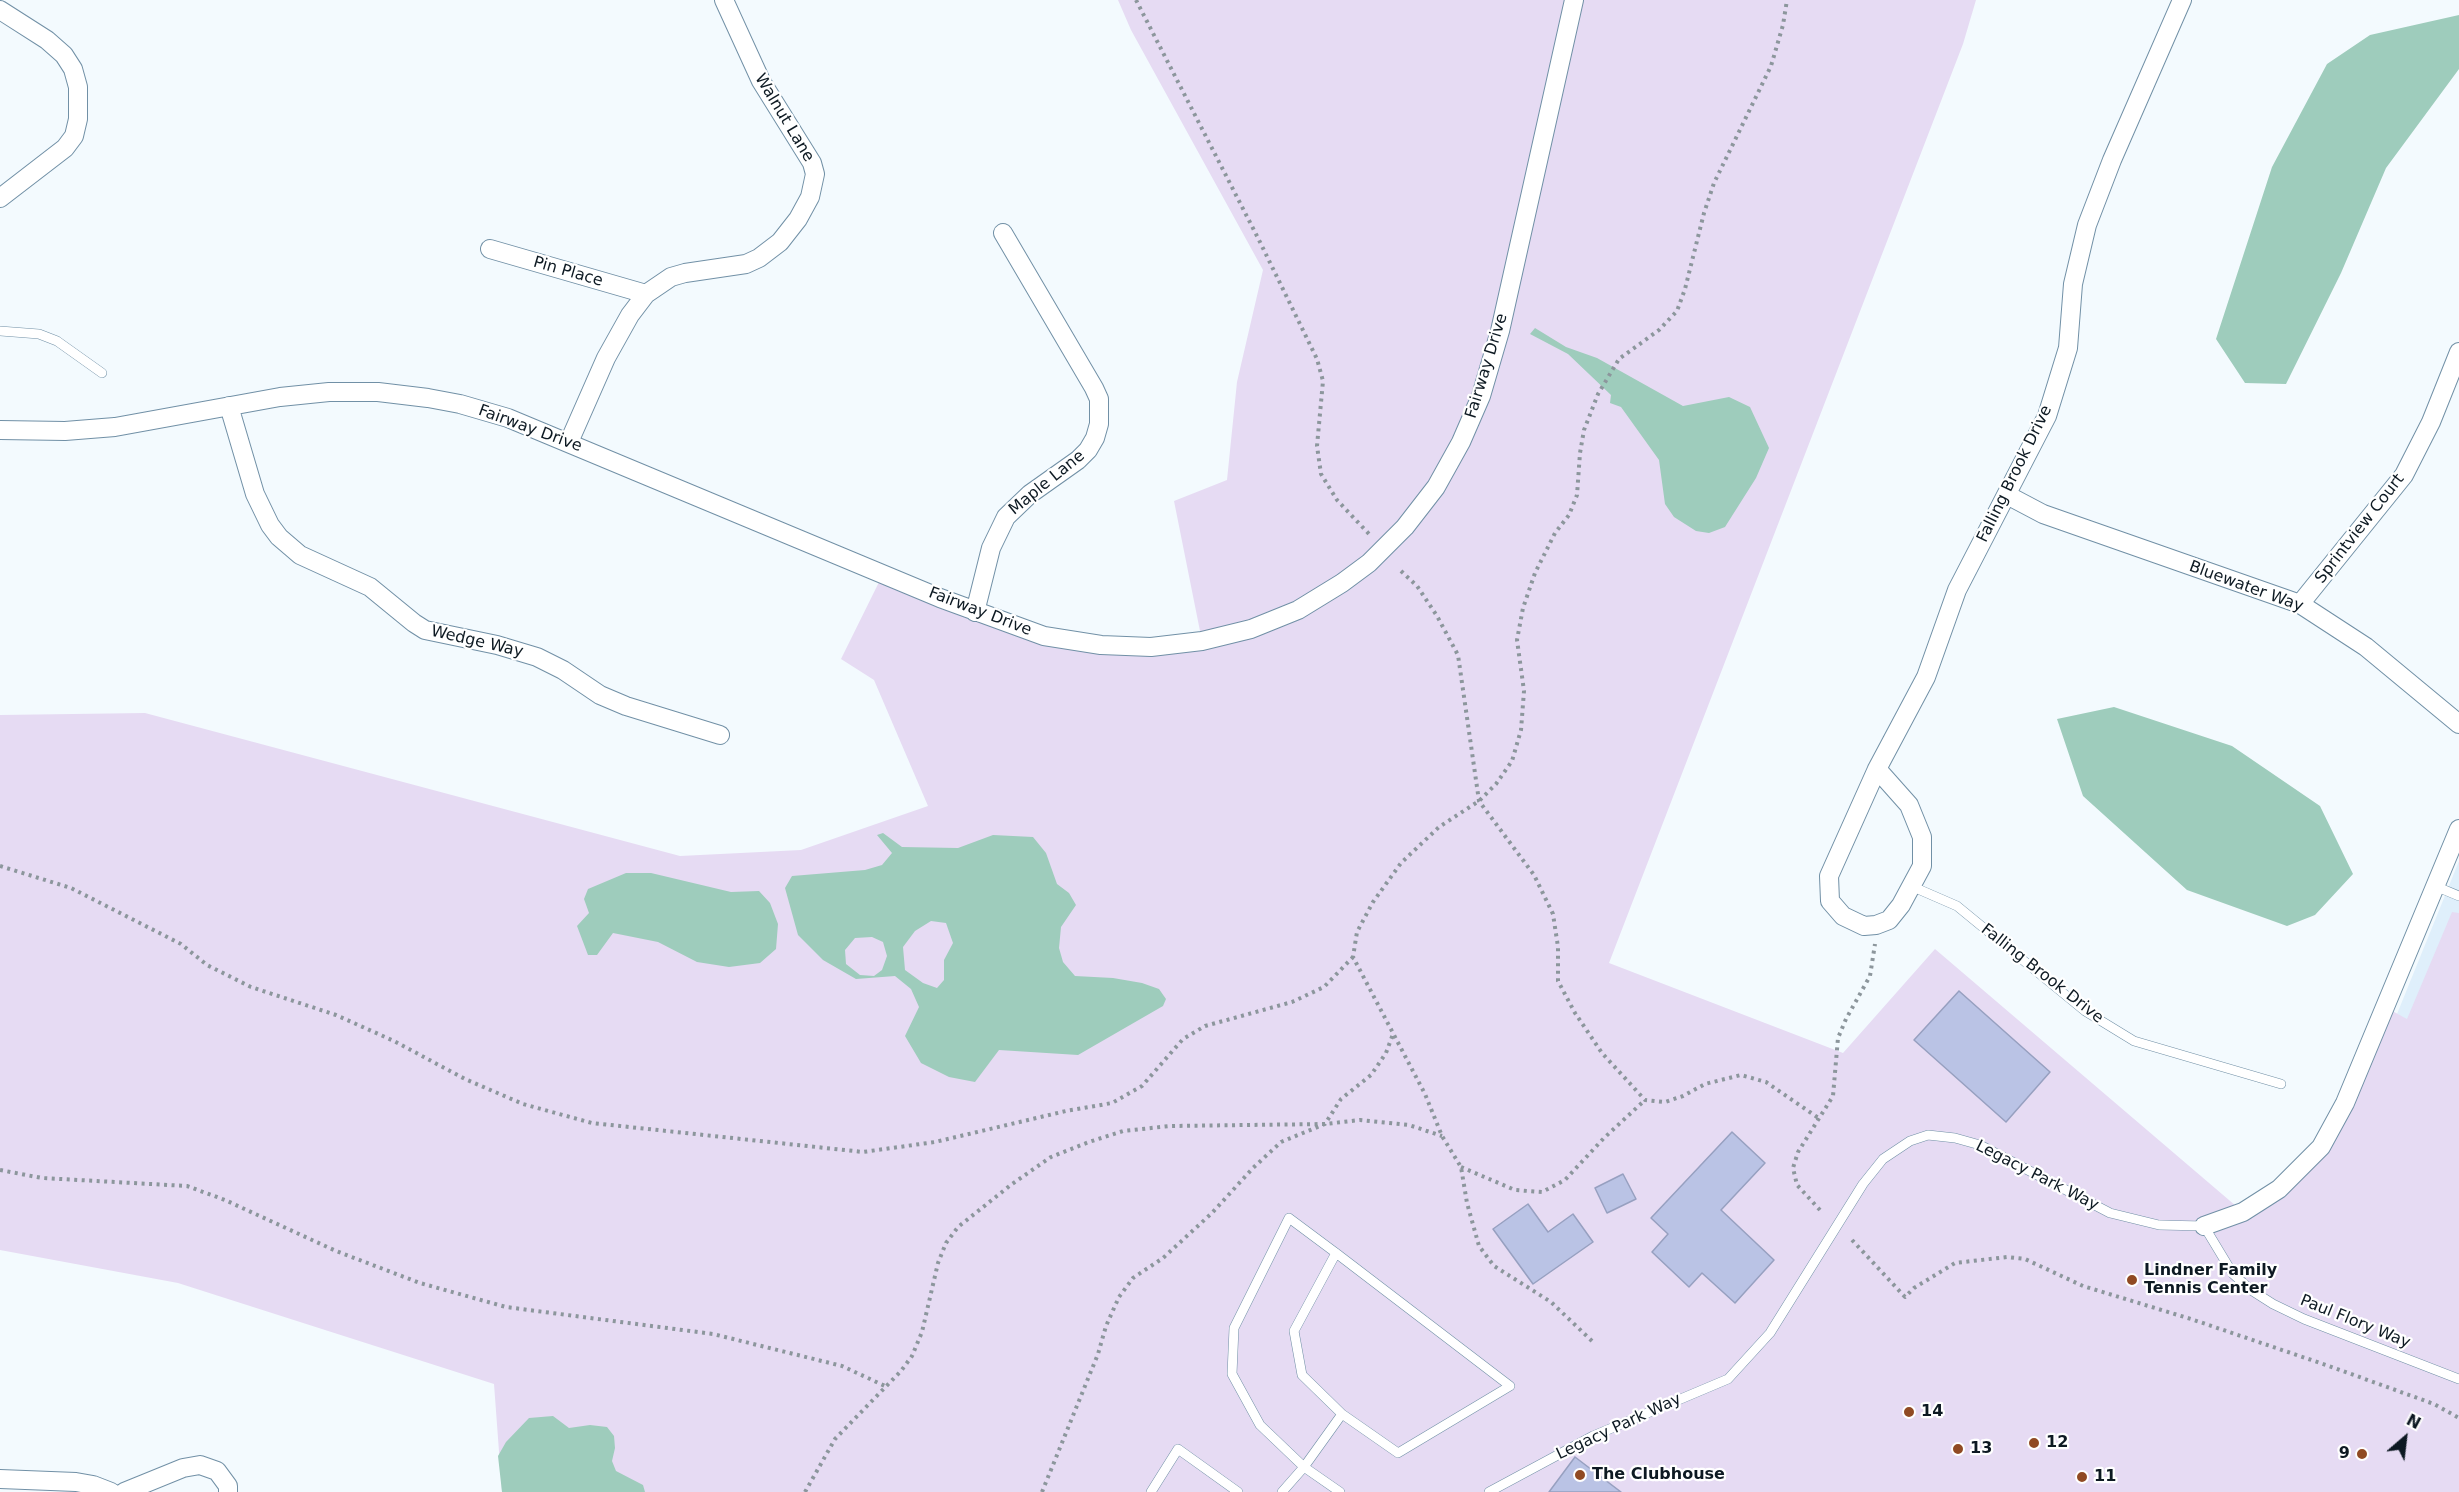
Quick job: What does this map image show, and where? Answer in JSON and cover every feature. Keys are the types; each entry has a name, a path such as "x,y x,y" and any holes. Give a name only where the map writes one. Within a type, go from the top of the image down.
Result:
{"street":[{"name":"Walnut Lane","path":"569,442 606,358 630,315 646,294 671,277 747,264 759,258 780,242 798,219 815,184 812,163 761,81 724,0"},
{"name":"Fairway Drive","path":"0,430 65,431 115,427 280,397 329,392 378,392 449,402 508,418 975,612 1044,636 1101,645 1152,647 1202,641 1251,629 1298,610 1369,563 1405,527 1441,478 1461,442 1481,396 1500,331 1574,0"},
{"name":"Falling Brook Drive","path":"1876,925 1864,926 1843,916 1830,901 1829,876 1877,769 1926,677 1957,590 2047,416 2068,348 2073,284 2087,225 2112,160 2182,0"},
{"path":"0,10 46,40 64,55 73,69 78,87 78,119 74,136 65,148 55,158 0,198"},
{"name":"Maple Lane","path":"975,612 991,548 1006,518 1030,494 1078,460 1088,450 1099,424 1099,399 1094,388 1003,233"},
{"name":"Pin Place","path":"490,249 646,294"},
{"name":"Sprintview Court","path":"2300,604 2404,475 2431,422 2459,352"},
{"name":"Wedge Way","path":"229,406 244,460 260,504 279,537 300,555 370,587 425,630 497,645 537,657 563,670 600,695 626,706 720,735"},
{"name":"Bluewater Way","path":"2007,495 2043,514 2300,604 2366,647 2459,724"},
{"path":"1876,925 1889,920 1901,905 1922,866 1922,837 1909,805 1877,769"},
{"name":"Legacy Park Way","path":"2204,1226 2243,1212 2279,1189 2321,1147 2345,1103 2459,829"},
{"path":"124,1492 183,1468 200,1465 217,1471 228,1486 228,1492"},
{"path":"0,1479 76,1482 111,1492"}],"lane":[{"path":"0,331 39,334 57,341 102,373"},
{"name":"Falling Brook Drive","path":"1911,886 1957,906 2085,1011 2134,1041 2281,1084"},
{"path":"2435,886 2459,896"},
{"name":"Legacy Park Way","path":"1489,1492 1593,1436 1728,1379 1770,1333 1863,1184 1883,1159 1910,1141 1928,1135 1955,1138 1980,1145 2110,1213 2159,1225 2204,1226"},
{"path":"1336,1253 1294,1331 1302,1375 1342,1414 1398,1453 1510,1386 1336,1253 1289,1218 1234,1329 1232,1374 1260,1425 1304,1467 1340,1492"},
{"name":"Paul Flory Way","path":"2204,1226 2233,1274 2251,1290 2273,1304 2304,1319 2459,1379"},
{"path":"1282,1492 1304,1467 1342,1414"},
{"path":"1151,1492 1178,1449 1239,1492"}],"path":[{"path":"1136,0 1317,359 1323,381 1317,446 1321,474 1337,500 1369,534"},
{"path":"0,866 71,888 181,944 207,965 250,987 336,1015 394,1041 465,1079 523,1104 592,1123 863,1152 934,1142 1066,1111 1112,1103 1142,1086 1177,1045 1190,1034 1205,1026 1292,1002 1324,987 1353,957 1357,932 1373,902 1401,862 1439,827 1479,801 1512,761 1521,730 1524,691 1518,640 1523,608 1535,573 1556,532 1569,515 1577,495 1584,430 1598,394 1619,359 1659,330 1677,311 1714,183 1771,66 1783,25 1787,0"},
{"path":"1401,571 1424,596 1458,655 1479,801 1534,875 1553,914 1558,947 1558,981 1575,1013 1602,1053 1645,1101"},
{"path":"1820,1210 1797,1185 1793,1168 1798,1152 1833,1096 1838,1038 1870,976 1875,957 1876,925"},
{"path":"1353,957 1425,1094 1442,1136 1461,1167 1467,1203 1479,1246 1494,1266 1551,1302 1592,1341"},
{"path":"1042,1492 1098,1354 1106,1326 1119,1297 1133,1278 1163,1258 1212,1213 1253,1168 1281,1142 1325,1124 1341,1100 1371,1075 1386,1053 1393,1033"},
{"path":"1461,1167 1515,1190 1542,1192 1565,1180 1604,1138 1645,1101 1665,1102 1683,1096 1705,1084 1742,1075 1766,1082 1820,1119"},
{"path":"805,1492 835,1439 901,1371 912,1356 922,1332 946,1243 958,1227 1051,1157 1123,1131 1170,1126 1325,1124 1360,1120 1428,1130 1442,1136"},
{"path":"0,1170 42,1178 187,1186 225,1200 336,1251 420,1283 506,1307 713,1335 842,1366 885,1386"},
{"path":"1852,1240 1905,1297 1914,1288 1955,1263 1989,1258 2025,1259 2083,1286 2191,1319 2329,1366 2434,1404 2459,1418"}],"shaded area":[{"path":"1118,0 1976,0 1963,44 1609,963 1843,1053 1935,949 2243,1212 2321,1147 2385,1007 2407,1019 2452,912 2459,913 2459,1492 502,1492 494,1384 178,1283 0,1250 0,715 145,713 680,856 801,850 928,806 874,680 841,659 883,574 1044,636 1202,641 1174,501 1227,480 1237,382 1263,270 1131,30"},
{"path":"2459,15 2459,69 2386,168 2341,273 2286,384 2245,383 2216,339 2272,167 2327,64 2370,35"},
{"path":"1535,328 1566,347 1597,358 1683,406 1729,397 1750,407 1769,448 1756,478 1725,527 1709,533 1696,531 1674,517 1665,504 1659,460 1621,407 1610,403 1611,395 1568,354 1530,334"},
{"path":"2114,707 2232,746 2320,806 2353,874 2315,915 2287,926 2187,890 2083,796 2057,719"},
{"path":"883,833 902,847 958,848 993,835 1033,837 1046,853 1057,884 1069,893 1076,905 1061,927 1059,948 1063,962 1075,976 1113,978 1142,983 1159,989 1166,999 1163,1006 1078,1055 999,1050 975,1082 949,1077 921,1063 905,1036 919,1007 911,989 895,976 856,979 823,960 798,935 785,888 792,876 865,870 882,865 892,853 877,835","holes":["931,921 946,923 953,943 944,960 944,980 937,988 923,983 905,970 903,947 915,931","872,937 883,942 887,956 882,970 874,976 860,975 846,964 845,950 855,938"]},
{"path":"2459,861 2459,1049 2397,1014"},
{"path":"626,873 651,873 731,892 759,891 770,903 778,924 776,949 760,963 729,967 697,962 658,942 613,933 597,955 588,955 577,926 589,913 584,899 588,889"},
{"path":"553,1416 569,1428 590,1425 607,1427 614,1436 615,1448 612,1461 616,1471 643,1485 645,1492 502,1492 498,1456 506,1442 529,1418"}],"building":[{"path":"1959,991 2050,1072 2006,1122 1914,1040"},
{"path":"1732,1132 1765,1163 1721,1210 1774,1260 1735,1303 1702,1273 1689,1287 1652,1252 1668,1234 1651,1218"},
{"path":"1623,1174 1636,1199 1607,1213 1595,1188"},
{"path":"1528,1204 1548,1232 1573,1214 1593,1242 1533,1284 1493,1229"},
{"name":"The Clubhouse","path":"1575,1457 1621,1492 1549,1492"}],"place":[{"name":"Lindner Family Tennis Center","path":"2132,1280"},
{"name":"14","path":"1909,1412"},
{"name":"12","path":"2034,1443"},
{"name":"13","path":"1958,1449"},
{"name":"9","path":"2362,1454"},
{"name":"The Clubhouse","path":"1580,1475"},
{"name":"11","path":"2082,1477"}]}
